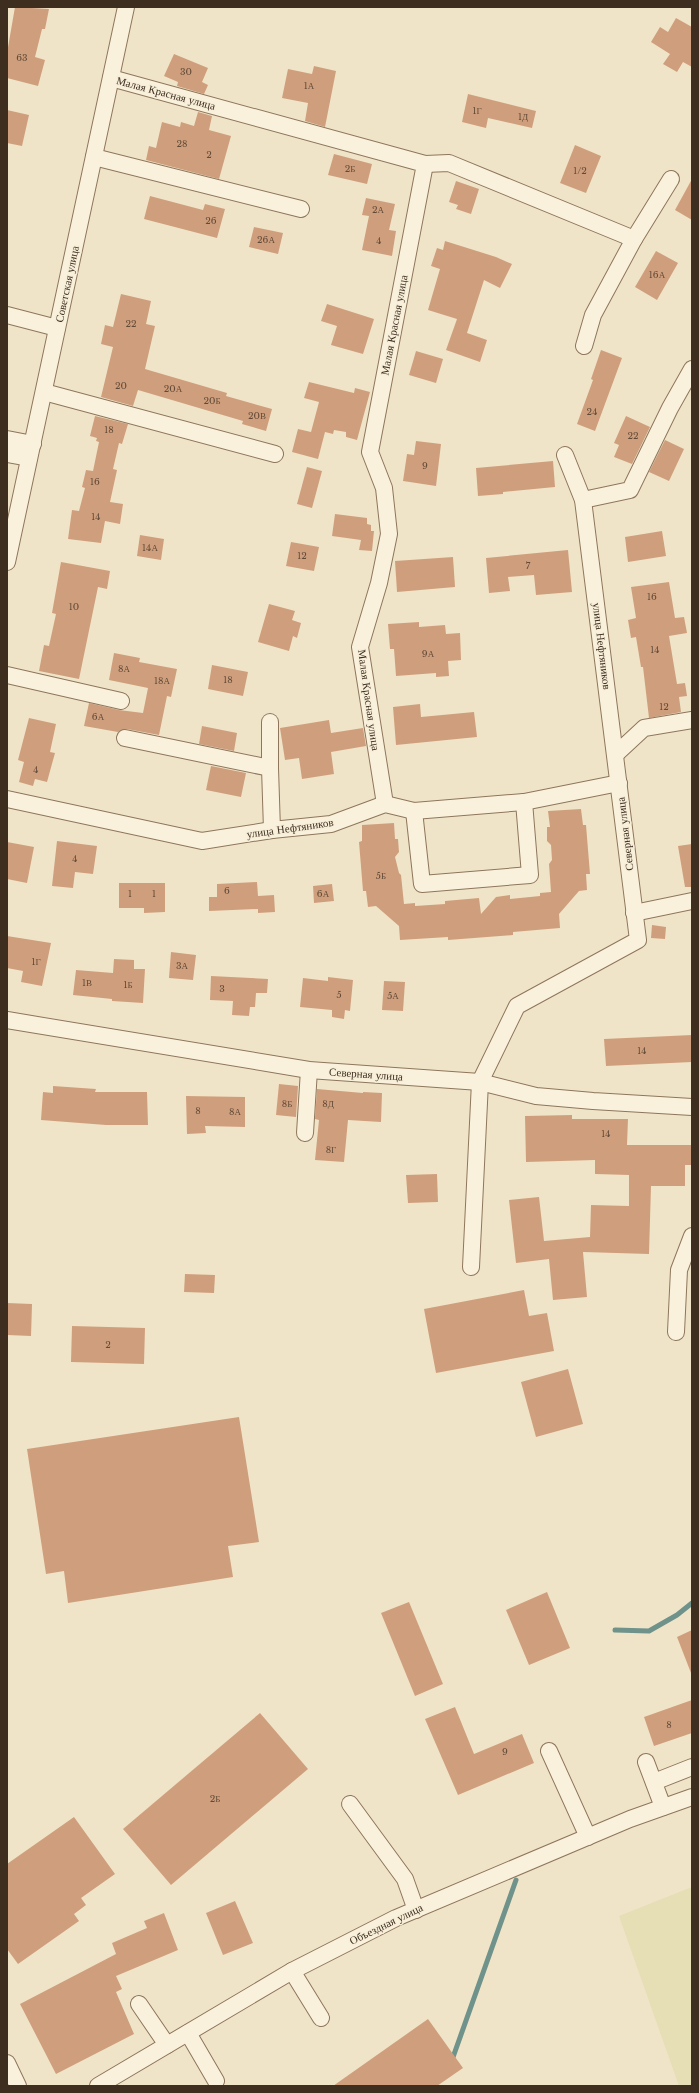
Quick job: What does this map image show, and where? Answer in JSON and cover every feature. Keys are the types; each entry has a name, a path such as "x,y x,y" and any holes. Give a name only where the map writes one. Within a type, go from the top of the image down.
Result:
{"street":[{"name":"Советская улица","path":"7,562 126,7"},
{"name":"Малая Красная улица","path":"111,78 425,164 370,452 384,488 389,534 379,583 360,647 385,804"},
{"path":"94,156 301,209"},
{"path":"425,164 449,163 634,239"},
{"path":"584,346 593,315 634,239 671,179"},
{"path":"7,316 57,328"},
{"path":"583,500 630,490 670,408 692,369"},
{"path":"44,392 275,454"},
{"path":"7,439 31,451"},
{"path":"7,454 31,451"},
{"name":"улица Нефтяников","path":"565,455 583,500 616,754"},
{"path":"7,675 121,701"},
{"path":"616,754 644,728 692,720"},
{"path":"270,722 272,830"},
{"path":"125,738 270,768"},
{"name":"Северная улица","path":"7,1020 309,1070 480,1082 518,1006 638,940 616,754"},
{"path":"385,804 414,811 524,802 619,783"},
{"name":"улица Нефтяников","path":"7,799 202,841 272,830 331,824 385,804"},
{"path":"414,811 422,884 530,875 524,802"},
{"path":"634,913 692,901"},
{"path":"305,1133 309,1070"},
{"path":"471,1267 480,1082 536,1096 692,1107"},
{"path":"676,1332 680,1270 692,1236"},
{"path":"549,1751 588,1837"},
{"path":"646,1762 663,1807"},
{"path":"654,1782 692,1767"},
{"name":"Объездная улица","path":"98,2086 292,1971 416,1910 588,1837 692,1797"},
{"path":"350,1804 405,1879 416,1910"},
{"path":"292,1971 321,2018"},
{"path":"139,2004 168,2045"},
{"path":"188,2033 216,2081"},
{"path":"7,2063 18,2086"}],"shaded area":[{"path":"692,1887 692,2086 679,2086 619,1916"}],"building":[{"path":"15,7 49,9 45,29 42,29 35,57 45,60 38,86 7,78 7,53"},
{"path":"676,18 692,27 692,67 683,62 677,72 663,64 670,54 651,42 660,27 668,32"},
{"path":"174,54 208,68 202,82 208,85 204,94 177,86 178,82 164,76"},
{"path":"314,66 336,71 325,127 305,121 308,103 282,98 288,69 312,74"},
{"path":"468,94 536,111 532,128 488,118 486,128 462,122"},
{"path":"7,110 29,115 22,146 7,143"},
{"path":"198,112 212,116 209,130 231,136 219,179 146,160 149,146 156,148 162,122 180,127 181,122 194,126"},
{"path":"575,145 601,156 586,193 560,183"},
{"path":"334,154 372,164 367,184 328,175"},
{"path":"692,179 692,220 675,210"},
{"path":"456,181 479,189 471,214 456,209 458,205 449,202"},
{"path":"150,196 203,210 205,204 225,209 217,238 144,219"},
{"path":"366,198 395,204 389,230 396,231 392,256 362,250 369,216 362,215"},
{"path":"254,227 283,233 278,254 249,247"},
{"path":"445,241 496,257 512,264 500,288 484,280 467,333 487,340 480,362 446,350 457,319 428,310 440,269 431,266 437,248 443,250"},
{"path":"656,251 678,263 657,300 635,287"},
{"path":"121,294 151,301 146,324 155,326 145,369 227,393 226,396 272,409 266,431 242,424 243,421 138,390 133,406 101,397 113,347 101,344 105,325 113,327"},
{"path":"327,304 374,319 363,354 331,345 337,326 321,321"},
{"path":"601,350 622,358 595,431 577,424 593,380 591,379"},
{"path":"416,351 443,359 436,383 409,375"},
{"path":"309,382 354,393 355,388 370,392 357,440 346,437 346,432 334,430 333,434 325,432 318,459 292,452 298,429 311,432 319,402 304,398"},
{"path":"95,416 128,424 122,444 119,443 113,469 117,470 110,502 123,504 120,524 105,521 101,543 68,539 72,510 79,511 85,488 82,487 86,470 93,471 99,442 96,441 97,438 90,436"},
{"path":"626,416 650,427 632,464 614,457 619,445 614,443"},
{"path":"665,440 684,449 669,481 649,472"},
{"path":"416,441 441,444 436,486 403,481 407,454 414,455"},
{"path":"553,461 555,487 478,496 476,468"},
{"path":"307,467 322,471 312,508 297,504"},
{"path":"335,514 367,518 367,524 371,525 371,531 374,531 372,551 359,550 361,540 332,536"},
{"path":"662,531 666,556 628,562 625,537"},
{"path":"140,535 164,539 161,560 137,556"},
{"path":"291,542 319,547 314,571 286,566"},
{"path":"568,550 572,592 536,595 534,575 508,577 510,591 489,593 486,558"},
{"path":"453,557 455,587 397,592 395,561"},
{"path":"61,562 110,571 107,589 98,587 79,679 39,671 44,645 49,646 56,614 52,613"},
{"path":"669,582 675,618 684,617 687,633 669,636 677,684 685,683 687,696 679,697 681,712 649,718 643,667 641,667 636,637 631,638 628,620 636,618 631,587"},
{"path":"269,604 295,611 292,620 301,623 297,638 293,636 289,651 258,642"},
{"path":"419,622 419,627 445,625 446,634 460,633 461,660 448,661 449,676 436,677 436,673 396,676 394,649 390,649 388,624"},
{"path":"114,653 140,658 139,662 177,669 171,697 167,696 159,735 127,729 118,732 84,726 89,703 119,710 143,713 148,688 109,680"},
{"path":"212,665 248,672 243,696 208,689"},
{"path":"420,704 421,717 474,712 477,737 396,745 393,707"},
{"path":"29,718 56,724 50,752 55,753 47,782 35,779 33,786 19,782 24,762 18,760"},
{"path":"329,720 331,733 363,728 366,746 331,752 334,774 302,779 299,758 285,760 280,728"},
{"path":"202,726 237,733 234,751 199,744"},
{"path":"211,766 246,773 241,797 206,790"},
{"path":"581,809 583,825 586,825 590,874 586,874 587,890 579,891 559,914 560,928 513,932 513,935 448,940 448,937 400,940 399,926 376,906 368,907 366,891 363,891 359,842 362,841 362,825 394,823 395,839 398,839 399,852 395,857 399,873 401,875 404,904 415,903 415,906 445,904 445,901 479,898 481,914 496,897 510,895 510,899 540,896 540,893 551,892 549,864 552,860 551,845 547,841 547,827 550,827 548,811"},
{"path":"57,841 97,846 93,874 75,872 73,888 52,886"},
{"path":"7,842 34,847 27,883 7,879"},
{"path":"692,844 692,887 685,887 678,846"},
{"path":"257,882 258,896 274,895 275,912 258,913 258,909 209,911 209,897 217,897 217,884"},
{"path":"119,883 165,883 165,912 144,913 144,908 119,908"},
{"path":"332,884 334,901 314,903 313,886"},
{"path":"652,925 666,927 665,939 651,938"},
{"path":"7,936 51,943 42,986 21,982 23,971 7,968"},
{"path":"171,952 196,955 193,980 169,978"},
{"path":"114,959 134,960 134,969 145,969 143,1003 112,1001 112,999 73,995 76,970 113,973"},
{"path":"211,976 268,979 267,993 256,993 255,1007 250,1007 249,1016 232,1015 233,1001 210,1000"},
{"path":"328,977 353,980 350,1011 345,1010 344,1019 332,1017 332,1010 300,1007 303,978 328,981"},
{"path":"384,981 405,982 403,1011 382,1010"},
{"path":"692,1035 692,1062 606,1066 604,1039"},
{"path":"279,1084 298,1086 296,1117 276,1115"},
{"path":"53,1086 96,1089 95,1092 147,1092 148,1125 106,1125 41,1120 43,1092 53,1093"},
{"path":"317,1089 382,1093 381,1122 348,1120 344,1162 315,1160 319,1120 315,1119"},
{"path":"186,1096 245,1097 245,1127 205,1126 206,1133 187,1134"},
{"path":"572,1115 572,1119 628,1119 627,1145 692,1145 692,1165 685,1165 685,1186 651,1186 649,1254 583,1252 587,1297 553,1300 549,1259 516,1263 509,1200 539,1197 544,1241 590,1237 591,1205 629,1206 629,1175 595,1174 595,1160 526,1162 525,1116"},
{"path":"437,1174 438,1202 408,1203 406,1175"},
{"path":"185,1274 215,1275 214,1293 184,1292"},
{"path":"524,1290 529,1316 547,1313 554,1351 436,1373 424,1309"},
{"path":"7,1303 32,1304 31,1336 7,1335"},
{"path":"72,1326 145,1328 144,1364 71,1362"},
{"path":"568,1369 583,1424 536,1437 521,1382"},
{"path":"239,1417 259,1542 228,1546 233,1577 68,1603 64,1571 46,1574 27,1449"},
{"path":"547,1592 570,1648 529,1665 506,1610"},
{"path":"409,1602 443,1684 415,1696 381,1613"},
{"path":"692,1630 692,1673 691,1673 677,1637"},
{"path":"692,1700 692,1733 654,1746 644,1717"},
{"path":"455,1707 474,1754 522,1734 534,1763 458,1795 425,1719"},
{"path":"260,1713 308,1769 171,1885 123,1829"},
{"path":"74,1817 115,1874 81,1898 86,1905 74,1914 79,1921 18,1964 7,1949 7,1864"},
{"path":"235,1901 253,1943 223,1955 206,1913"},
{"path":"164,1913 178,1950 116,1976 122,1989 116,1992 134,2034 56,2074 20,2004 116,1954 112,1943 147,1928 144,1921"},
{"path":"428,2019 463,2068 437,2086 333,2086"}],"waterway":[{"path":"615,1630 649,1631 677,1615 692,1603"},
{"path":"452,2060 516,1880"}]}
